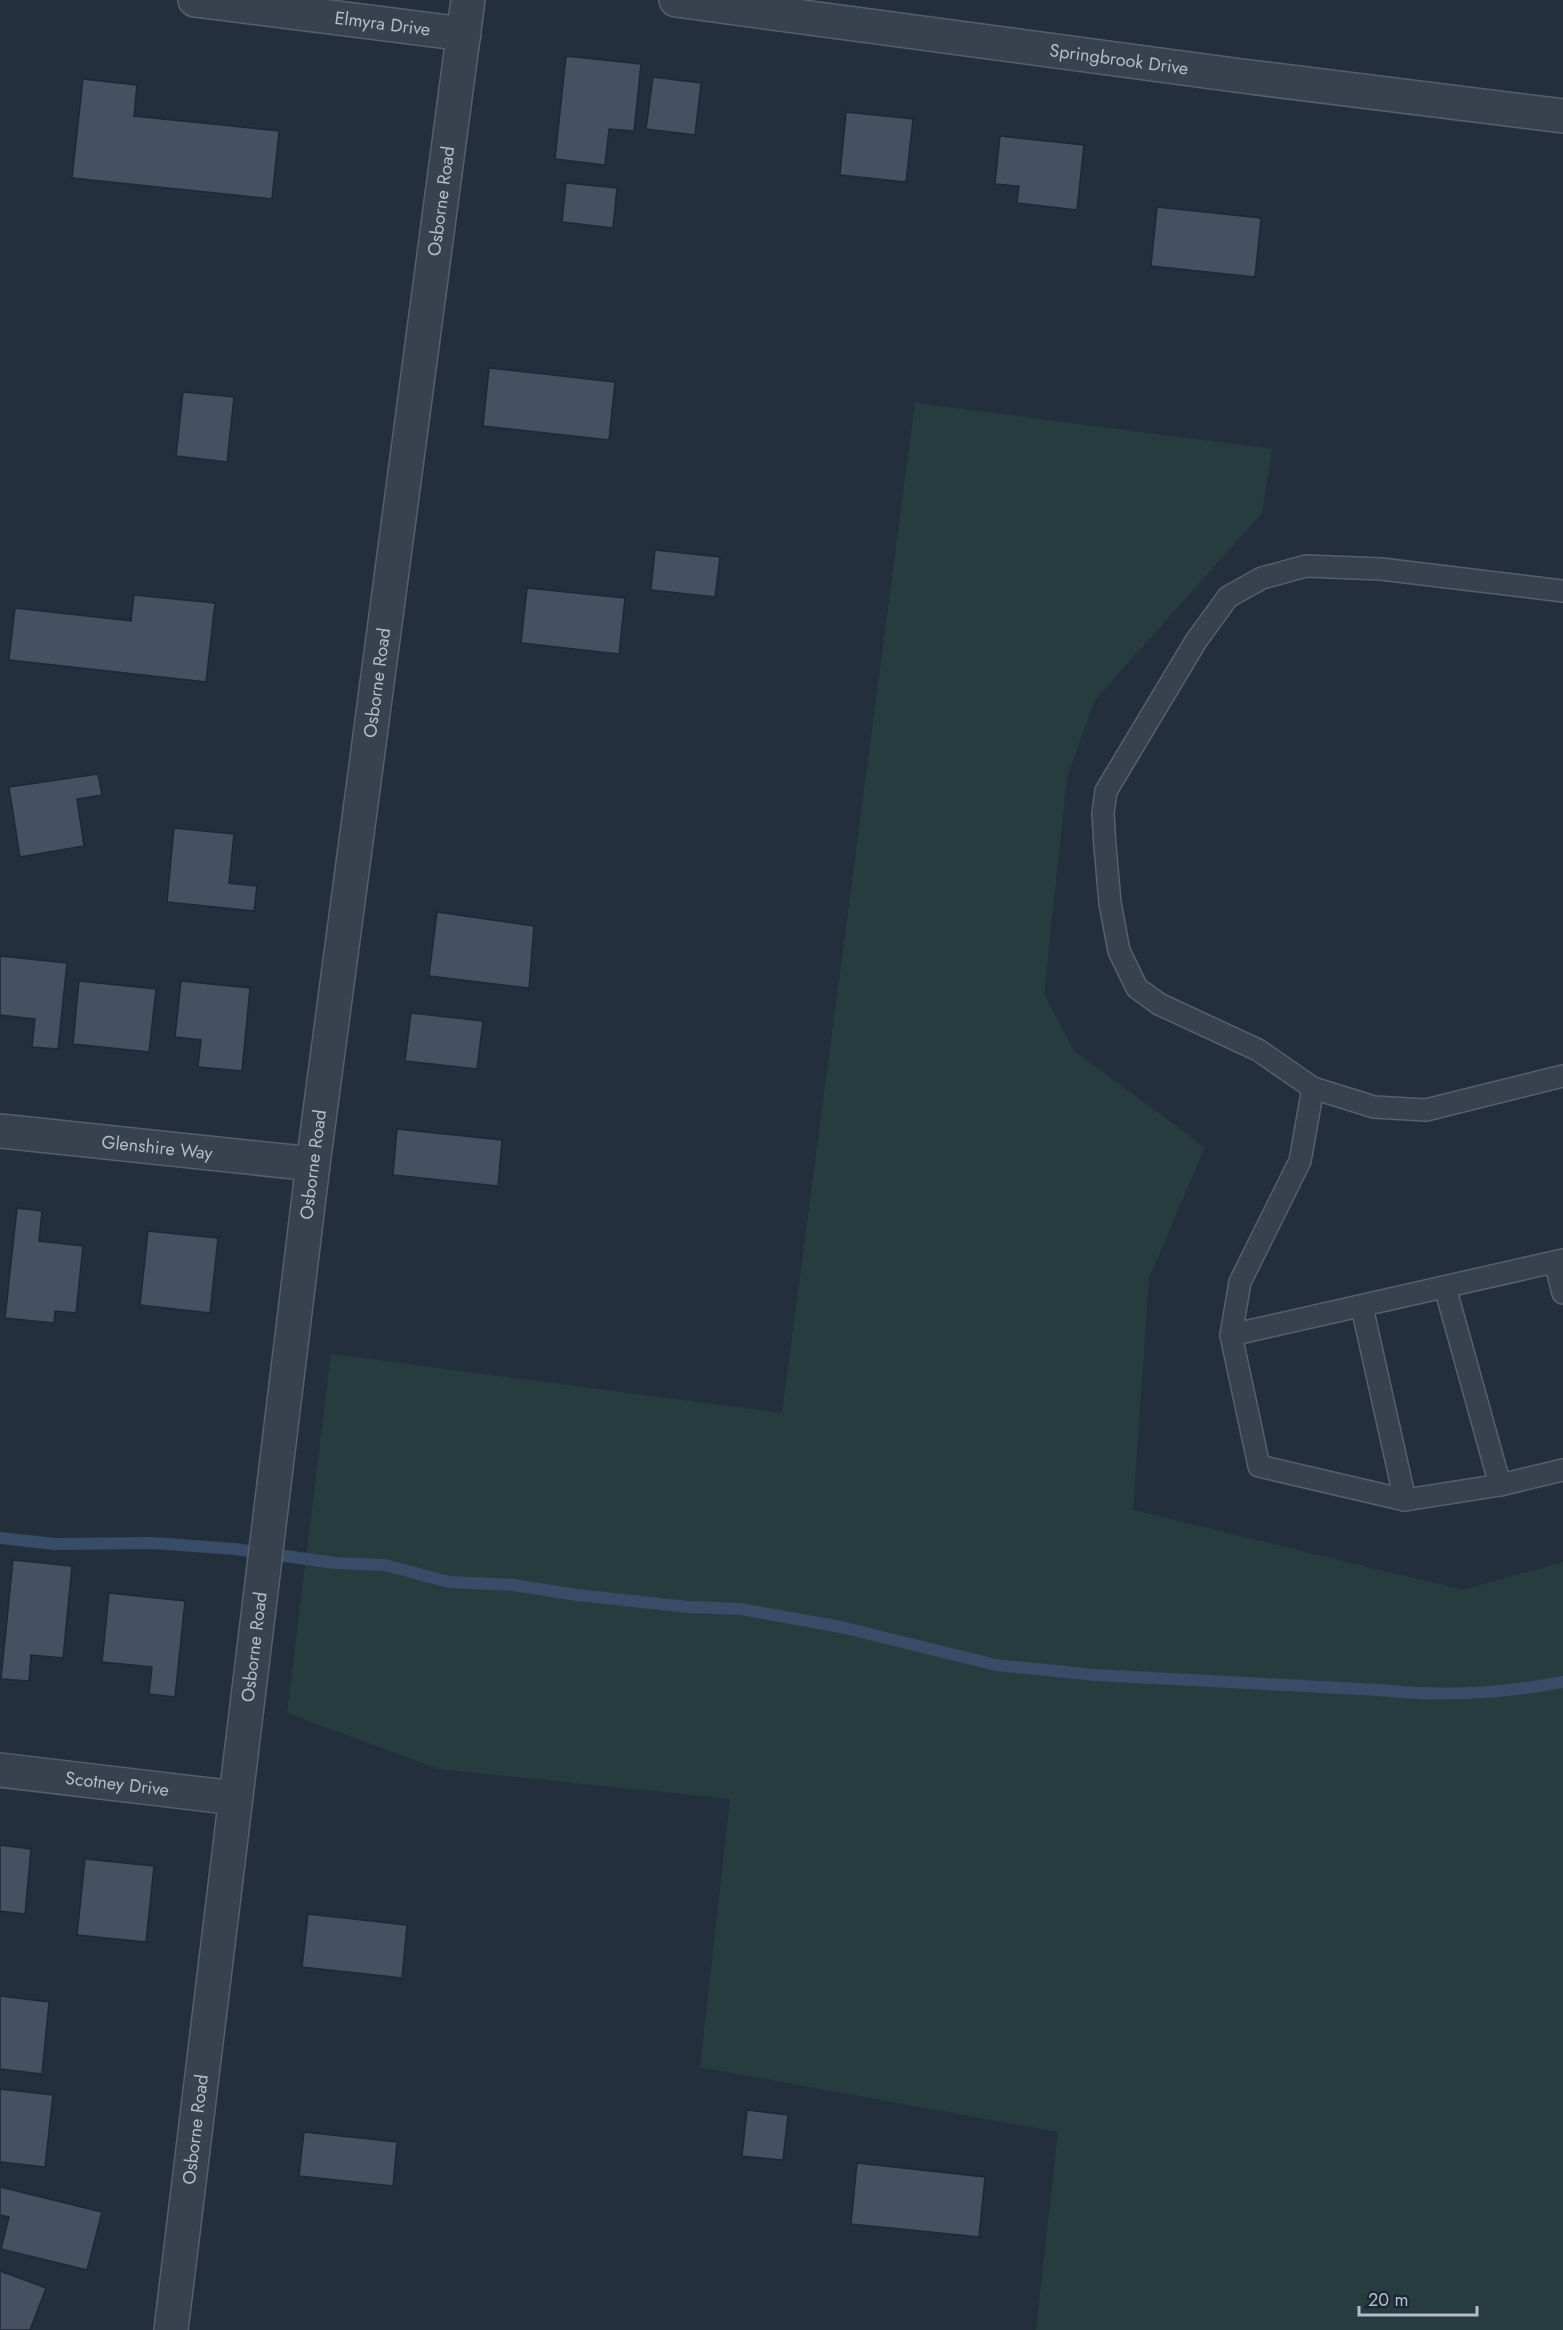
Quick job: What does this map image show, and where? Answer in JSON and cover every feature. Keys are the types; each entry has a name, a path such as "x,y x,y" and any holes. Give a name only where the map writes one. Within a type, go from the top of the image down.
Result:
{"street":[{"name":"Elmyra Drive","path":"195,0 249,3 464,34"},
{"name":"Osborne Road","path":"171,2330 313,1164 468,0"},
{"name":"Springbrook Drive","path":"676,0 1230,75 1563,116"},
{"name":"Glenshire Way","path":"0,1131 313,1164"},
{"name":"Scotney Drive","path":"0,1770 235,1798"}],"lane":[{"path":"1563,591 1381,569 1306,566 1262,578 1228,597 1197,641 1106,791 1103,813 1110,903 1119,951 1137,988 1159,1004 1258,1050 1313,1088 1374,1107 1426,1110 1563,1076"},
{"path":"1313,1088 1300,1161 1240,1282 1231,1335 1259,1466 1405,1500 1500,1485 1563,1470"},
{"path":"1231,1335 1559,1261 1563,1293"},
{"path":"1445,1287 1500,1485"},
{"path":"1362,1306 1405,1500"}],"green space":[{"path":"915,403 1272,449 1262,513 1095,700 1067,777 1044,994 1074,1051 1205,1147 1149,1278 1133,1510 1463,1590 1563,1562 1563,2330 1036,2330 1058,2132 700,2067 730,1799 438,1769 287,1713 331,1354 782,1413"}],"building":[{"path":"566,56 641,64 634,131 609,129 605,165 555,159"},
{"path":"653,77 701,83 695,135 646,129"},
{"path":"83,79 137,85 134,116 279,131 272,199 72,178"},
{"path":"846,112 913,119 906,182 840,175"},
{"path":"1000,136 1084,145 1077,210 1017,203 1019,186 995,184"},
{"path":"566,183 617,188 613,228 562,222"},
{"path":"1157,207 1261,218 1255,277 1151,266"},
{"path":"489,368 615,382 609,440 483,426"},
{"path":"183,392 234,397 227,462 176,456"},
{"path":"655,550 720,557 715,597 651,590"},
{"path":"527,588 625,598 619,654 521,643"},
{"path":"134,595 215,603 206,682 9,660 15,608 131,621"},
{"path":"98,774 102,795 77,799 84,846 20,857 9,787"},
{"path":"174,828 234,834 229,883 257,886 254,911 167,902"},
{"path":"437,912 534,926 529,988 429,976"},
{"path":"0,956 67,963 58,1049 32,1047 35,1019 0,1015"},
{"path":"79,981 156,989 149,1052 73,1044"},
{"path":"181,981 250,988 242,1071 198,1067 201,1040 175,1037"},
{"path":"411,1013 483,1021 477,1069 405,1061"},
{"path":"397,1129 502,1140 498,1186 393,1175"},
{"path":"17,1208 42,1211 39,1241 83,1246 76,1313 55,1311 54,1323 5,1318"},
{"path":"148,1231 218,1238 210,1313 140,1305"},
{"path":"13,1560 72,1566 63,1658 31,1655 29,1681 1,1679"},
{"path":"109,1593 185,1601 175,1697 149,1694 152,1667 102,1662"},
{"path":"0,1845 31,1849 25,1914 0,1911"},
{"path":"85,1859 154,1866 146,1942 77,1935"},
{"path":"308,1914 407,1925 402,1978 302,1967"},
{"path":"0,1996 49,2002 42,2074 0,2069"},
{"path":"0,2089 53,2095 45,2167 0,2162"},
{"path":"747,2110 788,2115 783,2160 742,2156"},
{"path":"304,2132 397,2142 393,2186 299,2176"},
{"path":"857,2163 985,2177 979,2237 851,2224"},
{"path":"0,2187 102,2212 87,2270 1,2249 9,2217 0,2215"},
{"path":"0,2271 46,2288 30,2330 0,2330"}],"waterway":[{"path":"0,1538 55,1544 153,1543 235,1549 335,1563 385,1565 449,1582 513,1585 577,1595 688,1607 741,1609 841,1627 996,1665 1095,1675 1449,1694 1494,1692 1563,1682"}]}
